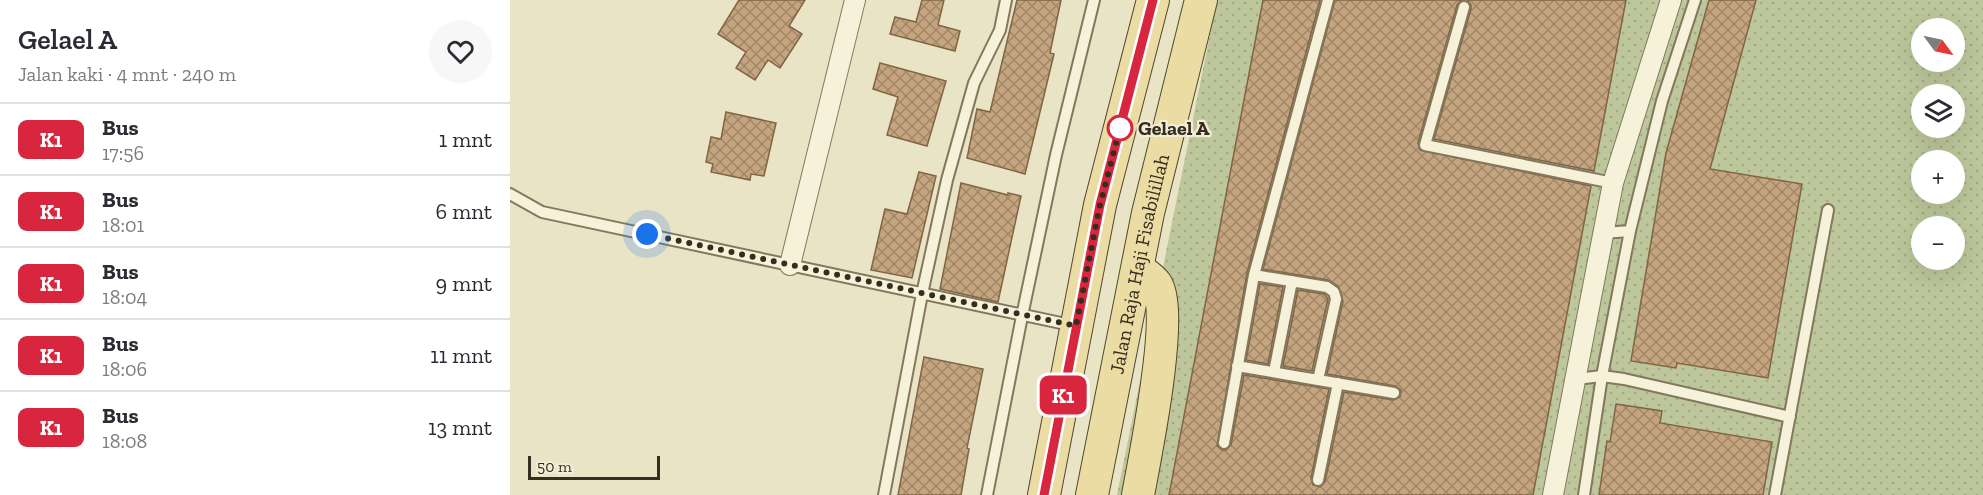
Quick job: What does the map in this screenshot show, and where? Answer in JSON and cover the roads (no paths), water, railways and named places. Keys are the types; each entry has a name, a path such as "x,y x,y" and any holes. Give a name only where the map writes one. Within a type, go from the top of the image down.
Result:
{"main road":[{"path":"1044,495 1100,205 1153,0"},
{"name":"Jalan Raja Haji Fisabilillah","path":"1092,495 1148,213 1201,0"},
{"path":"1138,268 1156,285 1163,319 1153,411 1138,495"}],"street":[{"path":"790,265 855,0"},
{"path":"1553,495 1613,183 1671,0"}],"lane":[{"path":"884,495 922,294 947,180 974,83 1000,30 1006,0"},
{"path":"987,495 1056,155 1094,0"},
{"path":"1224,443 1254,275 1328,0"},
{"path":"1584,495 1602,376 1630,231 1662,101 1695,0"},
{"path":"1464,7 1425,146 1613,183"},
{"path":"510,194 542,212 1076,326"},
{"path":"1775,495 1828,210"},
{"path":"1603,233 1630,231"},
{"path":"1254,275 1327,287 1334,292 1336,299 1317,380"},
{"path":"1274,372 1292,281"},
{"path":"1237,366 1394,393"},
{"path":"1576,379 1602,376 1790,417"},
{"path":"1318,480 1338,383"}],"place":[{"name":"Gelael A","path":"1120,128"}]}
